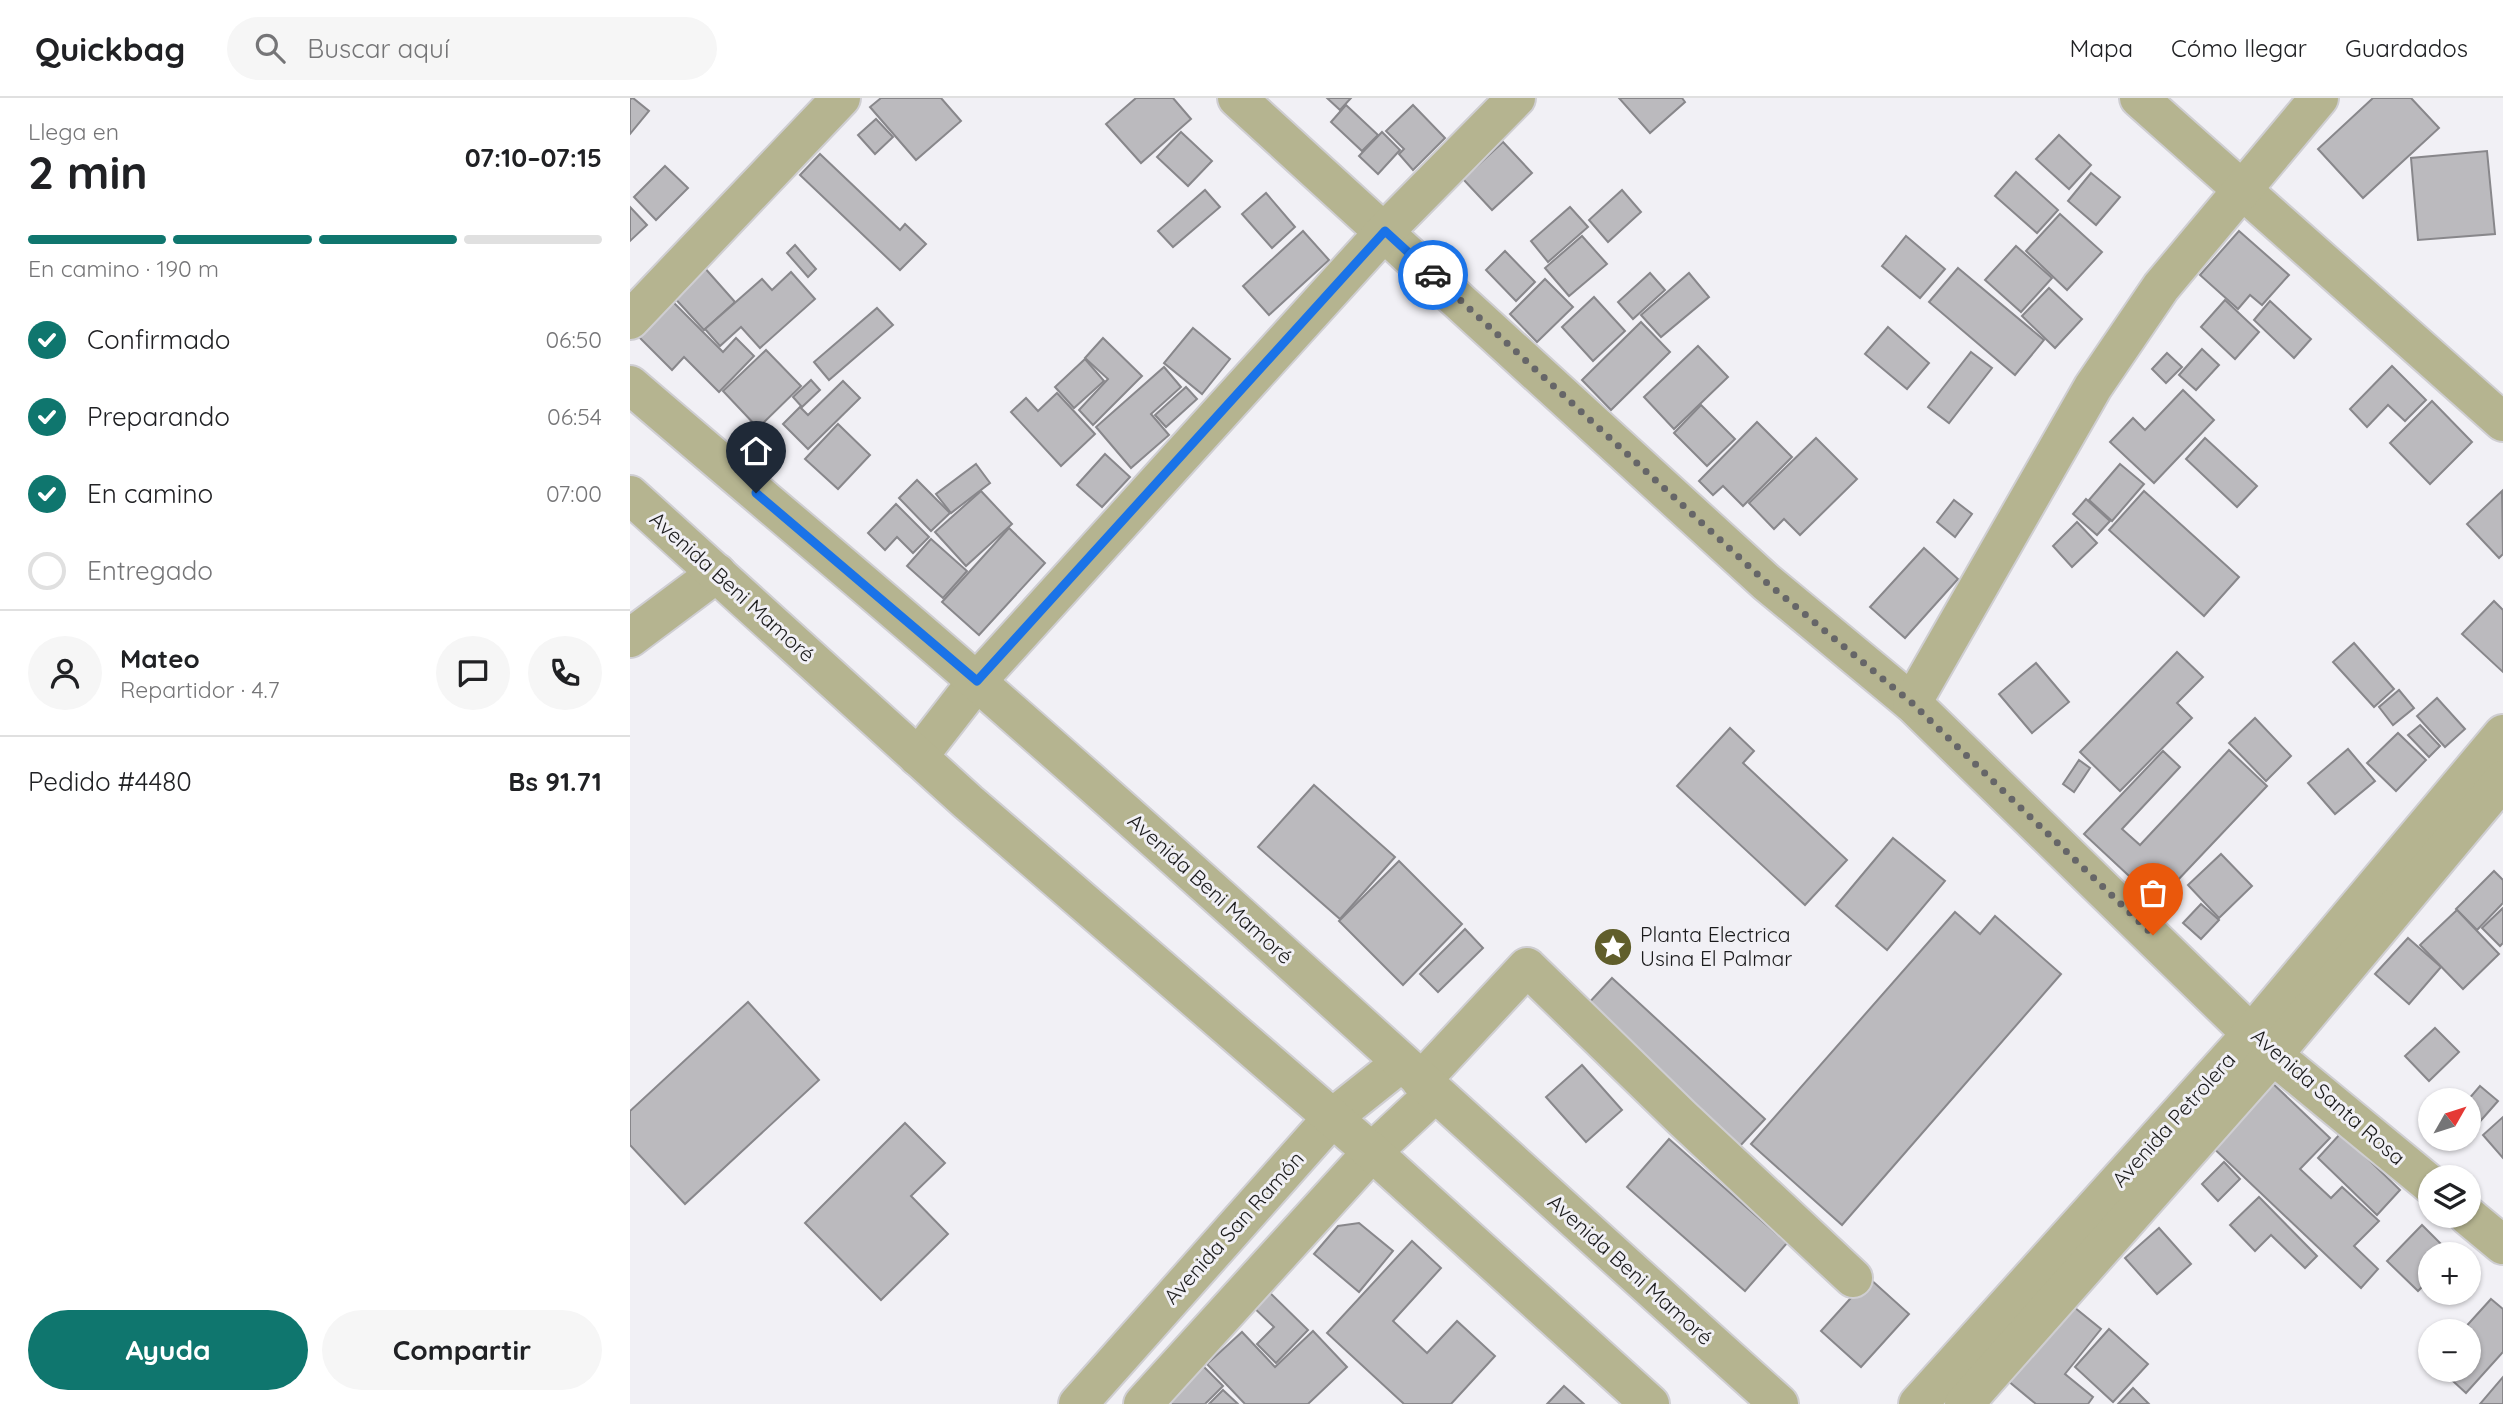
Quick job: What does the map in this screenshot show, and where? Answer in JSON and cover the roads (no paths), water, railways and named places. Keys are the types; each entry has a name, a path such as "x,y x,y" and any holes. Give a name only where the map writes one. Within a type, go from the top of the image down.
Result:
{"street":[{"path":"630,320 841,98"},
{"name":"Avenida Santa Rosa","path":"1237,98 1766,582 1912,703 2263,1043 2418,1174"},
{"path":"918,757 977,681 1385,231 1516,98"},
{"path":"2139,98 2503,422"},
{"path":"1912,703 2093,387 2161,286 2319,98"},
{"name":"Avenida Beni Mamoré","path":"630,385 977,681 1779,1404"},
{"name":"Avenida Beni Mamoré","path":"630,495 918,757 1372,1152 1650,1404"},
{"path":"630,638 717,573"},
{"name":"Avenida Petrolera","path":"1964,1404 2263,1043 2503,734"},
{"name":"Avenida Petrolera","path":"1918,1404 2263,1043 2503,780"},
{"path":"1143,1404 1372,1152 1419,1079 1527,967 1681,1117 1853,1278"},
{"name":"Avenida San Ramón","path":"1078,1404 1332,1118 1419,1079"},
{"path":"2481,1227 2503,1245"}],"place":[{"name":"Planta Electrica Usina El Palmar","path":"1613,947"}]}
